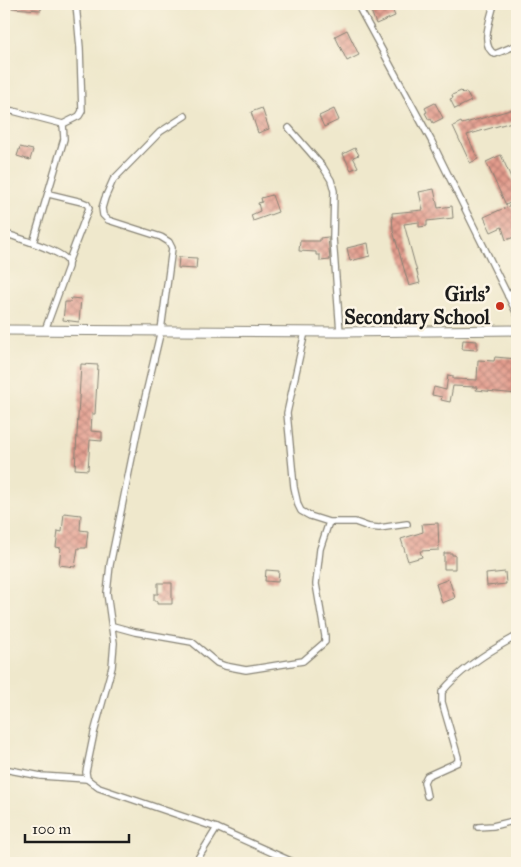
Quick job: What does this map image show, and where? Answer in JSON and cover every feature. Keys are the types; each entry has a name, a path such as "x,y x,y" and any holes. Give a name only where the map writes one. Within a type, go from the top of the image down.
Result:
{"main road":[{"path":"4,330 340,332 517,330"}],"street":[{"path":"4,110 64,124 79,116 82,111 80,48 76,4"},
{"path":"357,4 431,140 517,314"},
{"path":"494,4 486,40 488,48 495,54 517,45"},
{"path":"87,779 86,772 94,734 112,667 113,626 107,593 110,565 119,516 161,330 172,248 169,242 161,237 108,220 103,215 102,208 113,180 160,132 185,116"},
{"path":"33,243 64,139 64,124"},
{"path":"289,128 323,167 331,180 334,191 333,238 340,332"},
{"path":"45,330 89,208 87,204 82,202 49,194"},
{"path":"4,233 33,243 66,259 68,263"},
{"path":"508,296 517,287"},
{"path":"305,332 287,414 294,487 298,505 302,511 310,516 329,522 355,522 378,528 407,524"},
{"path":"113,626 135,632 192,642 217,663 246,670 303,661 325,642 316,584 320,549 329,522"},
{"path":"427,796 424,782 427,776 458,762 442,702 442,692 449,682 468,667 517,636"},
{"path":"4,769 41,776 87,779 99,788 217,828 295,863"},
{"path":"478,827 517,820"},
{"path":"195,863 217,828"}],"building":[{"path":"12,4 42,4 41,10 12,8"},
{"path":"390,4 395,16 376,24 371,11"},
{"path":"347,30 359,55 347,61 335,36"},
{"path":"461,91 463,93 466,92 471,101 455,109 450,99 453,98 452,95"},
{"path":"435,103 443,118 433,123 425,113 427,112 425,108"},
{"path":"262,108 269,129 258,133 251,112"},
{"path":"517,108 517,117 514,117 515,121 467,135 478,159 470,163 453,126 461,122 462,124"},
{"path":"334,109 339,120 324,127 319,116"},
{"path":"20,147 33,150 30,160 17,156"},
{"path":"355,148 359,155 353,157 358,167 351,170 343,154"},
{"path":"501,155 517,191 517,199 506,205 486,162"},
{"path":"434,189 438,208 452,206 453,218 427,221 427,226 419,227 419,222 404,224 420,283 409,286 393,231 392,213 423,210 419,192"},
{"path":"272,195 278,212 253,221 251,215 260,211 258,203 262,202 261,198"},
{"path":"511,205 517,220 517,236 506,240 502,227 491,232 484,217"},
{"path":"328,237 330,260 320,261 320,255 316,255 316,252 299,251 300,241 320,241 320,238"},
{"path":"368,243 370,256 350,261 347,248"},
{"path":"179,257 197,258 196,269 178,268"},
{"path":"71,298 81,299 79,322 63,320 65,302 70,302"},
{"path":"463,340 477,341 477,350 462,349"},
{"path":"495,357 517,359 517,394 476,390 477,387 453,386 450,402 441,400 442,397 432,395 434,387 446,390 448,375 453,376 453,379 477,380 478,360 494,361"},
{"path":"81,364 98,365 95,414 92,414 91,431 102,432 102,441 90,440 88,470 75,469"},
{"path":"64,513 81,515 80,530 88,531 86,548 78,548 75,567 59,565 61,548 56,547 58,531 62,532"},
{"path":"438,523 439,550 420,551 422,557 408,561 401,539 423,532 422,524"},
{"path":"444,553 455,555 455,569 444,569"},
{"path":"266,570 279,571 278,582 265,581"},
{"path":"505,572 506,584 487,586 486,574"},
{"path":"449,579 455,598 442,603 436,584"},
{"path":"158,583 172,583 172,604 157,604 157,601 154,601 154,594 158,594"}],"place":[{"name":"Girls' Secondary School","path":"500,306"}]}
